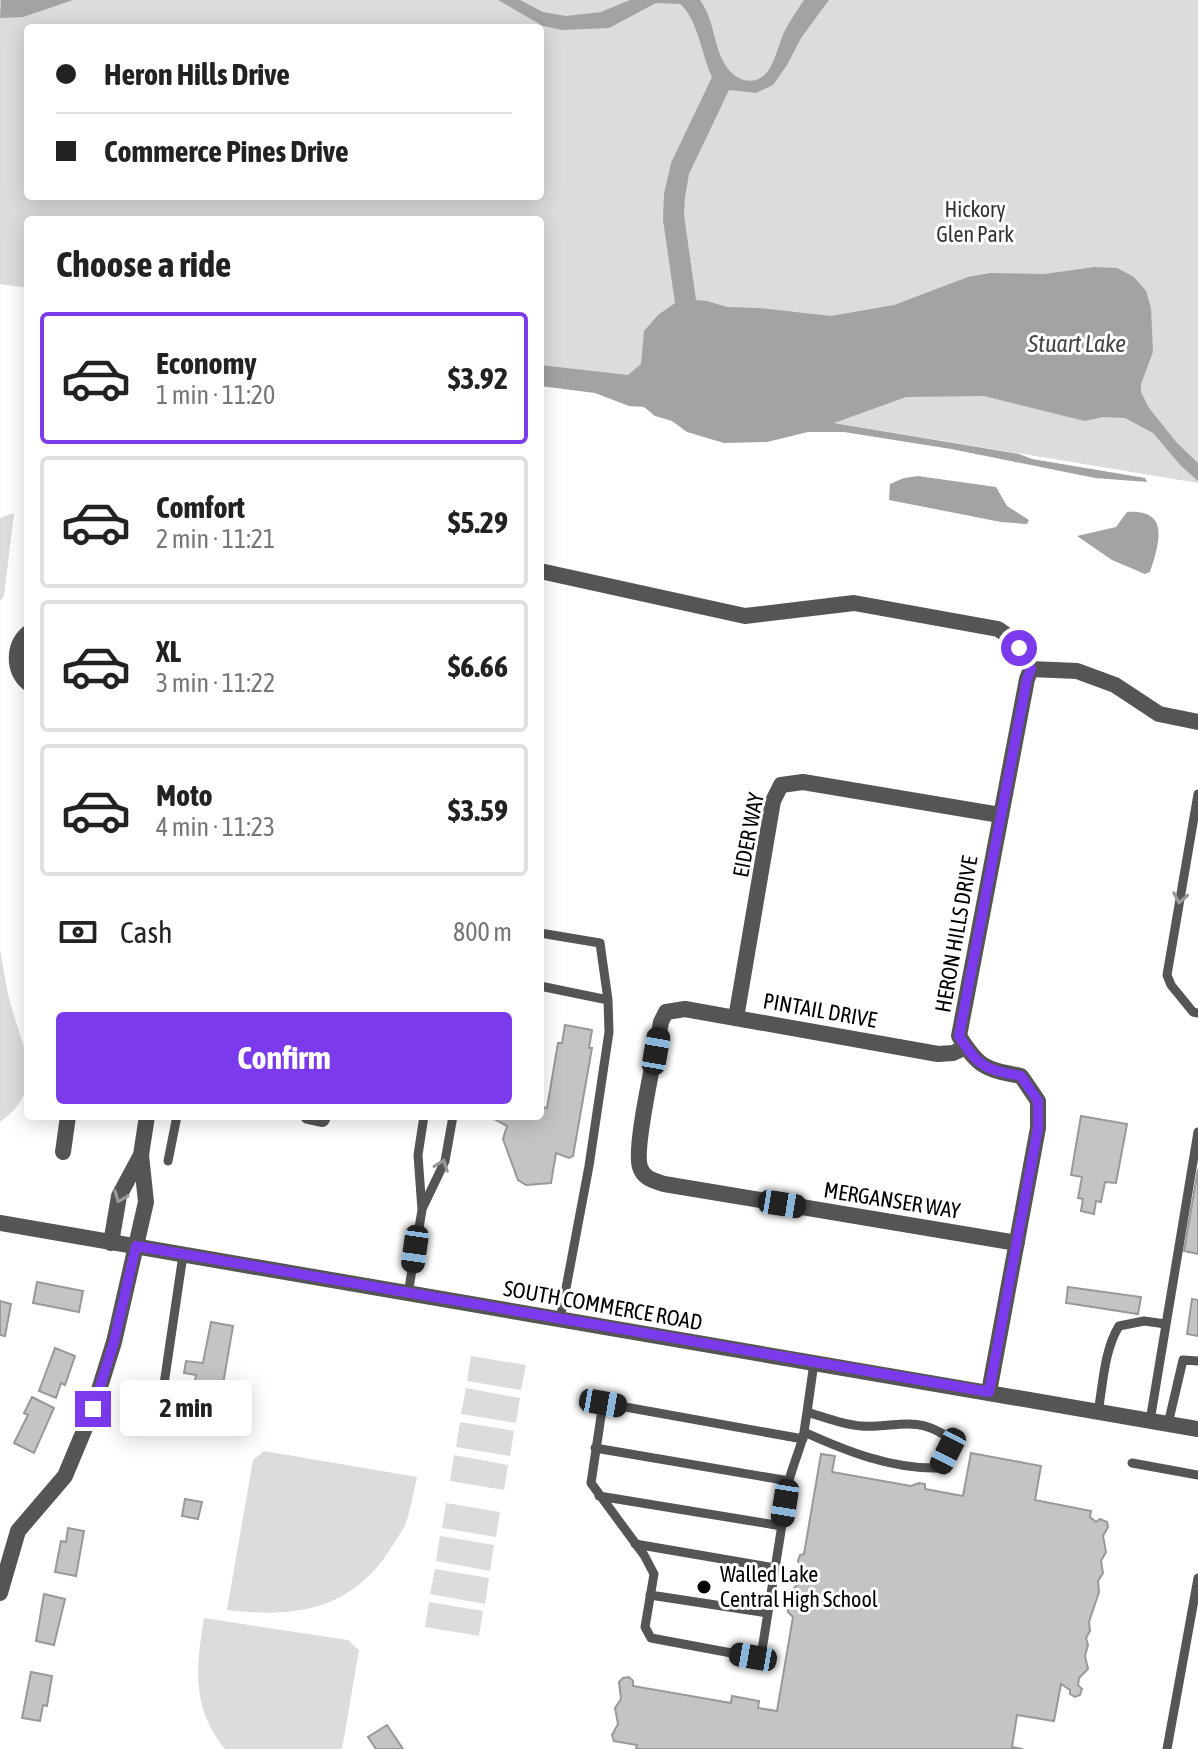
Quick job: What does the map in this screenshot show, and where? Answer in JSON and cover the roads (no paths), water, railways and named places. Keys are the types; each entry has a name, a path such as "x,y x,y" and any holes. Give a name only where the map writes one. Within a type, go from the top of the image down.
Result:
{"street":[{"path":"544,572 745,616 854,603 998,629 1011,638 1029,674 1077,671 1115,685 1159,714 1198,722"},
{"path":"24,636 16,655 19,676 24,680"},
{"name":"HERON HILLS DRIVE","path":"966,1047 959,1036 1029,674"},
{"name":"EIDER WAY","path":"736,1018 773,801 781,785 816,784 1000,815"},
{"name":"PINTAIL DRIVE","path":"666,1012 685,1009 938,1054 953,1053 966,1047"},
{"name":"MERGANSER WAY","path":"666,1012 661,1022 640,1139 639,1165 646,1177 664,1184 1017,1243"},
{"path":"966,1047 974,1059 991,1070 1021,1076 1038,1101 1038,1128 989,1392"},
{"path":"63,1152 67,1120"},
{"path":"0,1593 18,1531 65,1476 88,1422 114,1342 146,1202 141,1155 146,1120"},
{"path":"111,1243 119,1196 141,1155"},
{"name":"SOUTH COMMERCE ROAD","path":"0,1223 1198,1429"},
{"path":"0,1527 18,1531"}],"lane":[{"path":"1198,794 1167,975 1171,985 1193,1012 1198,1013"},
{"path":"544,934 600,943 608,1000 609,1032 598,1106 560,1320"},
{"path":"544,987 608,1000"},
{"path":"168,1161 176,1120"},
{"path":"408,1294 422,1210 418,1155 423,1120"},
{"path":"422,1210 445,1161 452,1120"},
{"path":"1150,1421 1198,1132"},
{"path":"163,1391 183,1255"},
{"path":"1098,1412 1113,1335 1119,1326 1144,1321 1166,1324"},
{"path":"1168,1424 1183,1360 1198,1361"},
{"path":"807,1412 861,1426 913,1423 931,1426 946,1436 948,1451 938,1468 920,1468 873,1459 803,1435 603,1403 591,1483 654,1574 645,1627 651,1638 753,1657 762,1650 789,1481 803,1435 814,1363"},
{"path":"595,1448 789,1481"},
{"path":"1132,1463 1198,1475"},
{"path":"599,1496 782,1526"},
{"path":"635,1544 775,1568"},
{"path":"1167,1749 1198,1578"},
{"path":"650,1595 768,1613"}],"water":[{"path":"1,0 73,0 23,17 0,18"},
{"name":"Stuart Lake","path":"498,0 520,0 543,12 566,16 601,12 630,0 700,0 726,66 737,77 751,81 770,68 784,32 804,0 829,0 801,38 773,85 756,93 729,90 689,174 684,215 696,300 727,307 831,316 894,305 968,277 990,273 1044,274 1095,267 1117,268 1134,277 1146,291 1151,308 1153,352 1141,392 1149,408 1177,443 1198,463 1198,481 1153,433 1125,418 1103,417 1085,421 984,396 906,397 834,423 1019,454 1032,459 1145,478 1147,482 1095,478 951,449 844,432 808,432 767,442 724,443 687,432 644,407 629,406 595,393 544,387 544,365 628,375 641,364 644,331 658,315 675,303 663,220 664,194 671,163 712,77 695,27 680,4 656,3 609,28 562,30 540,24"},
{"path":"918,476 996,487 1007,506 1029,520 1027,524 1001,522 889,500 890,484"},
{"path":"1127,512 1150,516 1156,522 1158,540 1150,572 1145,574 1112,560 1077,536 1116,527"}],"place":[{"name":"Walled Lake Central High School","path":"704,1587"}],"park label":[{"name":"Hickory Glen Park","path":"975,222"}]}
